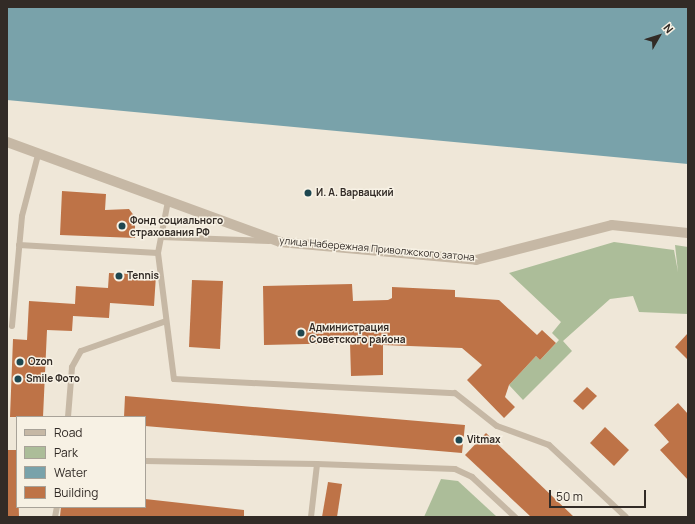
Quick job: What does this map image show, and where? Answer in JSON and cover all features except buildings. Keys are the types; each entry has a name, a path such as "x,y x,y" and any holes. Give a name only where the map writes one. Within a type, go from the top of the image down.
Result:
{"street":[{"name":"улица Набережная Приволжского затона","path":"7,142 38,155 280,242 476,260 612,225 688,233"}],"lane":[{"path":"12,326 22,216 38,155"},
{"path":"168,202 158,253 174,379 455,392 497,426 549,445 626,517"},
{"path":"161,237 280,242"},
{"path":"19,245 158,253"},
{"path":"68,416 72,367 80,351 166,321"},
{"path":"146,461 317,464 455,470 472,478 515,517"},
{"path":"311,517 317,464"}],"green space":[{"path":"614,242 674,250 678,272 675,245 688,247 688,314 639,312 633,296 610,299 563,341 572,351 523,400 509,385 536,356 540,360 559,340 552,333 561,322 509,273"},
{"path":"441,479 458,481 497,517 424,517"}],"water":[{"path":"7,7 688,7 688,164 7,100"}],"place":[{"name":"И. А. Варвацкий","path":"308,193"},
{"name":"Фонд социального страхования РФ","path":"122,226"},
{"name":"Tennis","path":"119,276"},
{"name":"Администрация Советского района","path":"301,333"},
{"name":"Ozon","path":"20,362"},
{"name":"Smile Фото","path":"18,379"},
{"name":"Vitmax","path":"459,440"}]}
